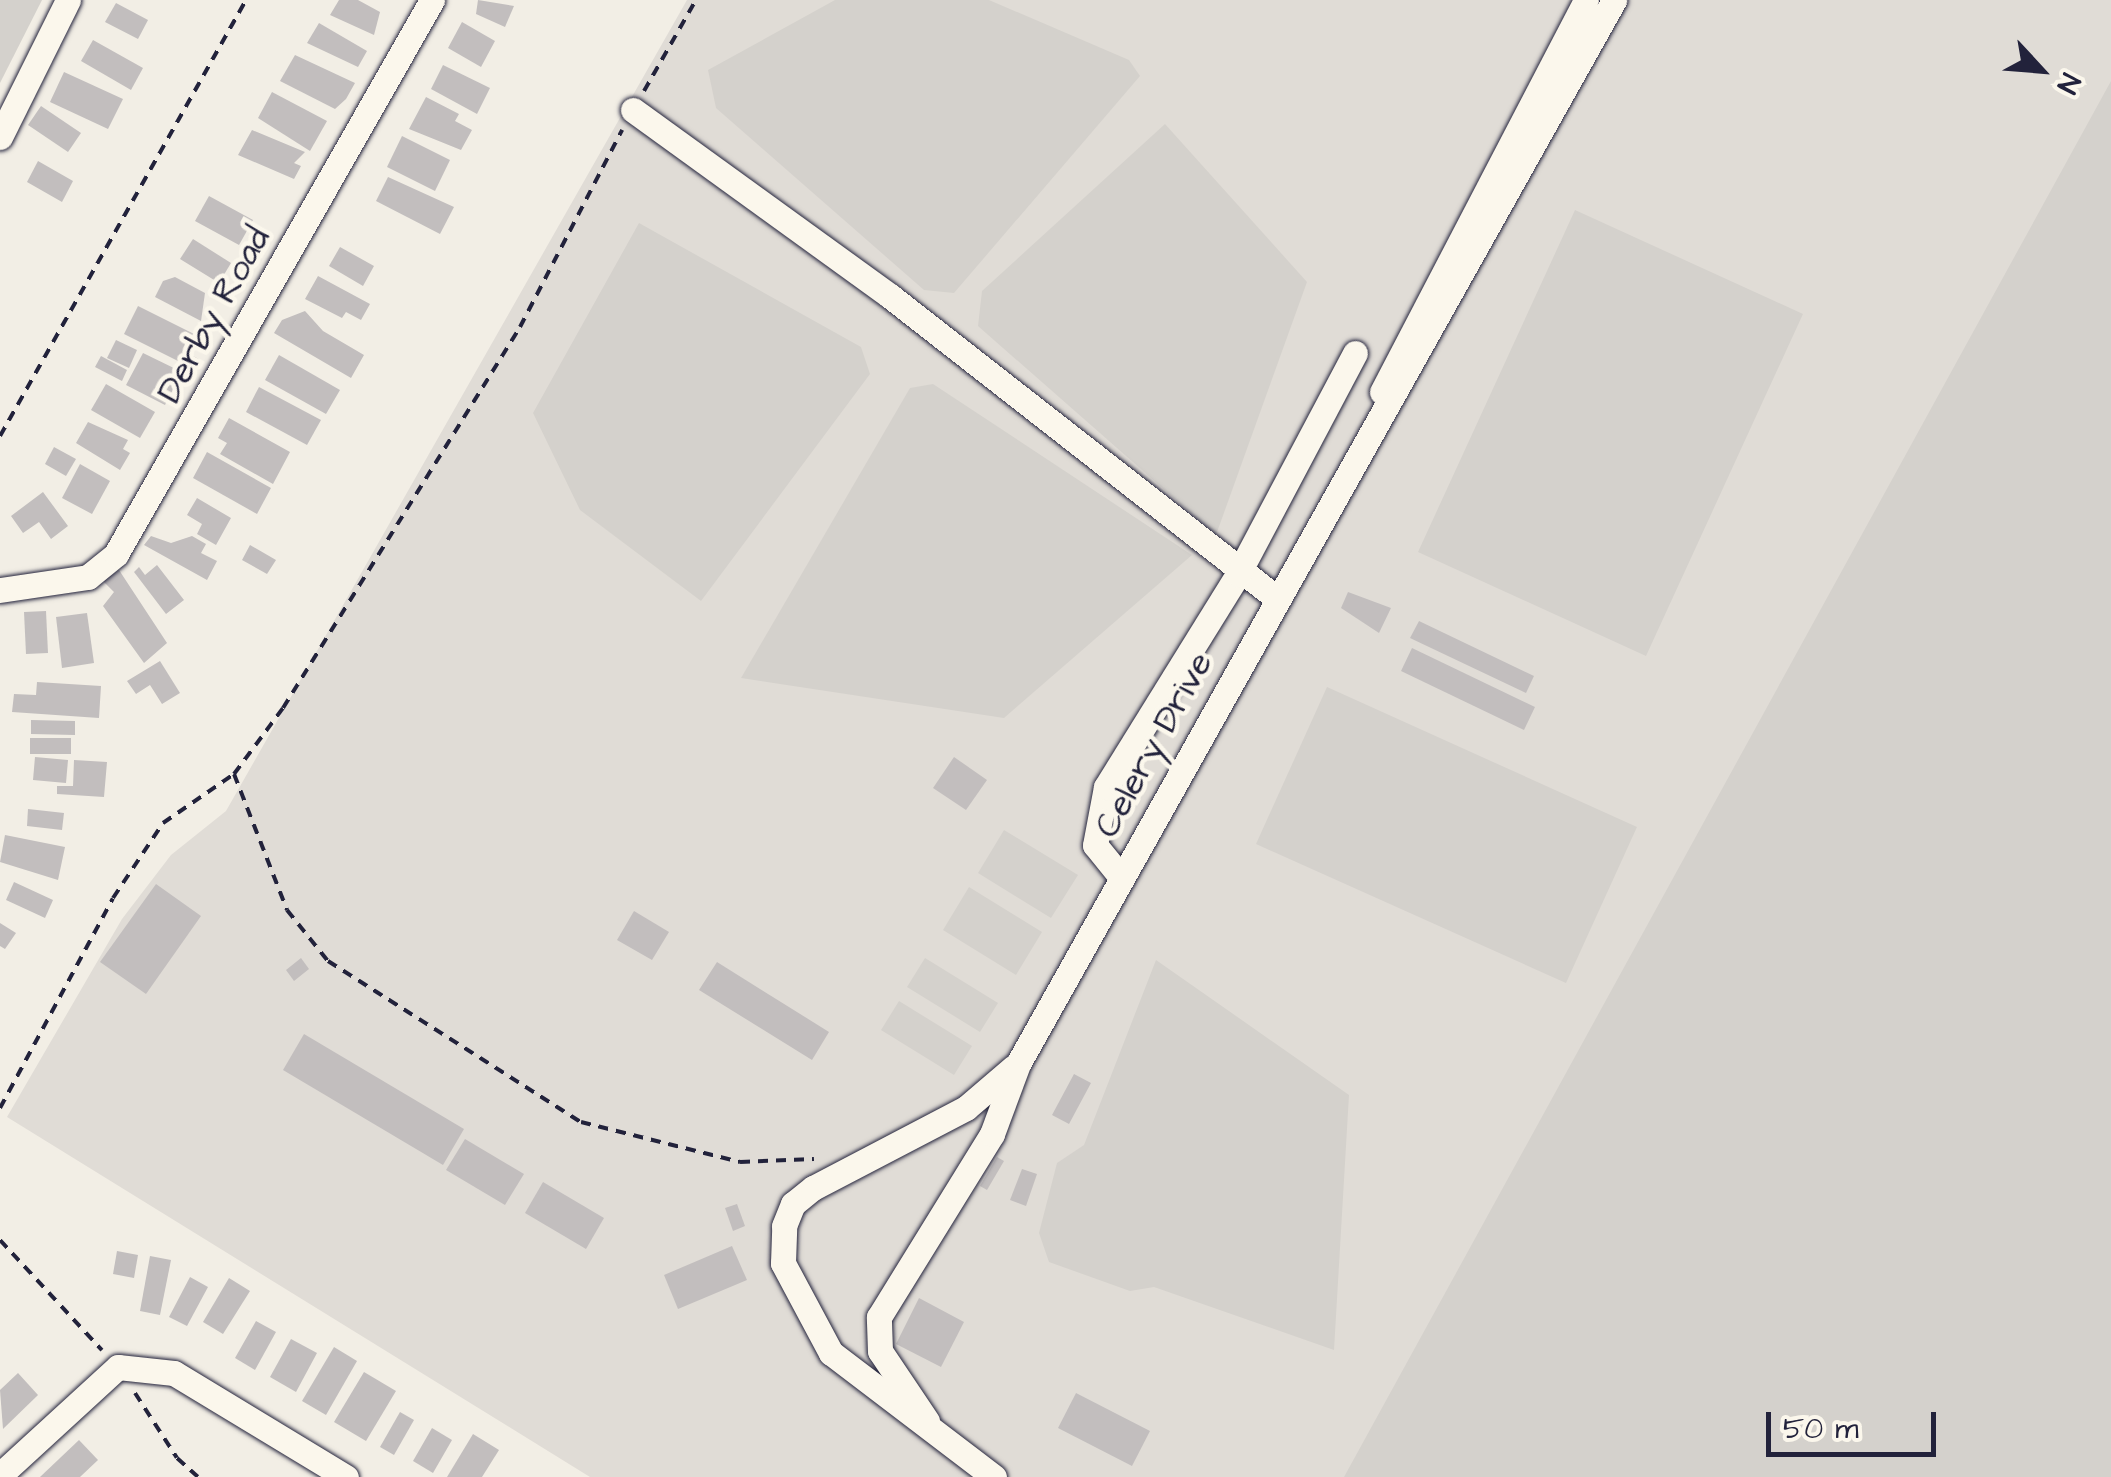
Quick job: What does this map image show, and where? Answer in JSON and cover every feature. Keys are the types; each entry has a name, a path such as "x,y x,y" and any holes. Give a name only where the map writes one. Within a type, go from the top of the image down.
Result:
{"street":[{"path":"0,136 68,0"},
{"name":"Derby Road","path":"0,590 88,576 116,554 432,0"},
{"name":"Celery Drive","path":"1352,461 1392,367 1586,0"},
{"name":"Celery Drive","path":"928,1420 880,1351 878,1318 992,1134 1018,1064 1352,461 1408,375 1614,0"},
{"path":"633,110 890,296 1238,574 1276,598"},
{"path":"1121,878 1095,844 1106,788 1238,574 1355,353"},
{"name":"Celery Drive","path":"994,1477 928,1420 882,1396 831,1353 783,1262 784,1226 793,1204 813,1188 966,1108 1018,1064"},
{"path":"0,1475 118,1367 174,1373 346,1477"}],"path":[{"path":"0,436 246,0"},
{"path":"0,1108 114,898 163,823 234,774 283,708 520,328 633,110 696,0"},
{"path":"234,774 288,910 328,961 582,1122 740,1162 818,1158"}],"shaded area":[{"path":"0,0 42,0 0,83"},
{"path":"687,0 2111,0 2111,1477 590,1477 7,1117 122,919 171,855 226,811"},
{"path":"835,0 989,0 1129,60 1140,76 954,293 924,290 716,108 708,70"},
{"path":"2111,81 2111,1477 1344,1477"},
{"path":"1165,124 1307,282 1216,535 978,326 982,291"},
{"path":"1575,210 1803,314 1646,656 1418,552"},
{"path":"639,223 861,347 870,374 701,601 580,510 533,413"},
{"path":"933,384 1192,555 1004,718 741,678 910,388"},
{"path":"1327,687 1637,827 1566,983 1256,844"},
{"path":"1004,830 1078,875 1051,918 978,873"},
{"path":"969,887 1042,932 1016,975 943,930"},
{"path":"925,958 998,1003 980,1032 907,987"},
{"path":"1156,960 1349,1095 1334,1350 1154,1287 1130,1291 1049,1262 1039,1233 1057,1163 1084,1145"},
{"path":"899,1001 972,1046 954,1075 881,1030"}],"building":[{"path":"339,0 358,0 380,12 374,35 330,15"},
{"path":"478,0 514,6 505,27 476,14"},
{"path":"116,3 148,20 138,39 105,22"},
{"path":"462,22 495,41 481,67 448,48"},
{"path":"319,23 367,51 358,67 307,43"},
{"path":"93,40 143,68 131,90 81,61"},
{"path":"295,55 355,83 346,99 335,109 280,81"},
{"path":"443,65 490,88 477,114 431,89"},
{"path":"64,72 123,99 108,129 50,102"},
{"path":"272,92 327,121 310,151 258,118"},
{"path":"426,97 459,114 455,121 472,130 461,150 409,129"},
{"path":"41,106 81,133 68,152 28,125"},
{"path":"252,130 305,152 294,163 301,166 294,179 238,155"},
{"path":"402,136 450,160 435,191 387,167"},
{"path":"38,161 73,181 62,202 27,182"},
{"path":"388,177 454,207 440,234 376,201"},
{"path":"209,196 253,220 239,245 195,221"},
{"path":"193,239 231,263 219,283 180,259"},
{"path":"340,247 374,266 363,286 329,266"},
{"path":"318,276 370,304 361,320 346,312 342,318 305,299"},
{"path":"175,277 205,293 201,321 155,297 163,281"},
{"path":"138,306 200,337 191,355 199,359 194,369 124,334"},
{"path":"305,311 323,331 364,355 351,378 274,333 282,320"},
{"path":"116,340 137,350 129,368 107,358"},
{"path":"143,353 182,372 165,405 126,385"},
{"path":"279,355 340,390 326,414 265,380"},
{"path":"101,356 127,370 122,381 95,367"},
{"path":"106,384 155,412 140,438 91,410"},
{"path":"259,387 321,420 307,445 246,412"},
{"path":"229,418 290,452 273,484 220,454 227,443 218,438"},
{"path":"88,422 128,440 123,449 130,453 120,470 76,443"},
{"path":"54,447 76,459 66,476 45,464"},
{"path":"207,452 271,488 257,514 193,478"},
{"path":"80,464 110,481 92,514 62,498"},
{"path":"43,492 68,526 51,539 39,522 23,533 11,516"},
{"path":"197,498 231,518 216,545 197,534 202,524 187,515"},
{"path":"151,536 171,543 192,536 206,544 201,553 217,561 207,580 144,545"},
{"path":"250,545 276,560 267,574 242,560"},
{"path":"157,565 184,600 166,614 134,572 139,567 145,575"},
{"path":"119,570 167,643 144,663 103,606 114,592 103,581"},
{"path":"1348,592 1391,608 1379,633 1341,608"},
{"path":"46,611 48,653 26,654 24,612"},
{"path":"87,613 94,663 62,668 56,617"},
{"path":"1419,621 1534,676 1526,693 1410,638"},
{"path":"1412,648 1535,707 1524,730 1401,671"},
{"path":"160,661 180,693 162,704 150,685 136,694 127,681"},
{"path":"37,682 101,686 99,718 12,712 14,694 36,695"},
{"path":"31,720 75,721 75,735 31,734"},
{"path":"30,738 71,738 71,754 30,754"},
{"path":"35,757 68,760 66,783 33,780"},
{"path":"954,757 987,780 966,810 933,788"},
{"path":"74,760 107,762 104,797 57,794 57,786 73,786"},
{"path":"28,809 64,813 62,830 27,826"},
{"path":"5,835 65,847 58,880 0,862"},
{"path":"14,882 53,900 45,918 6,900"},
{"path":"156,884 201,916 146,994 100,962"},
{"path":"634,911 669,932 652,960 617,940"},
{"path":"0,923 16,933 5,949 0,946"},
{"path":"301,958 309,969 294,981 286,970"},
{"path":"717,962 829,1032 812,1060 699,990"},
{"path":"304,1034 464,1129 443,1165 283,1070"},
{"path":"1074,1074 1091,1083 1069,1124 1052,1115"},
{"path":"465,1139 524,1174 505,1205 446,1170"},
{"path":"997,1157 1004,1161 987,1190 980,1186"},
{"path":"1022,1169 1037,1174 1026,1206 1010,1200"},
{"path":"543,1182 604,1218 586,1249 525,1213"},
{"path":"737,1204 745,1226 733,1231 725,1208"},
{"path":"732,1246 747,1280 678,1309 664,1275"},
{"path":"117,1251 138,1255 134,1278 113,1274"},
{"path":"150,1256 171,1260 160,1315 140,1311"},
{"path":"190,1277 208,1287 187,1326 169,1317"},
{"path":"229,1278 250,1291 223,1334 203,1322"},
{"path":"919,1298 964,1322 941,1367 896,1344"},
{"path":"256,1321 276,1332 255,1370 235,1358"},
{"path":"291,1339 317,1353 296,1392 270,1377"},
{"path":"334,1347 357,1361 326,1415 302,1401"},
{"path":"364,1372 396,1391 366,1441 334,1422"},
{"path":"18,1373 38,1395 3,1429 0,1390"},
{"path":"1076,1393 1150,1431 1132,1466 1058,1428"},
{"path":"400,1412 414,1420 394,1455 380,1447"},
{"path":"432,1428 452,1440 433,1473 413,1461"},
{"path":"473,1434 499,1450 482,1477 447,1477"},
{"path":"79,1440 98,1460 80,1477 40,1477"}]}
